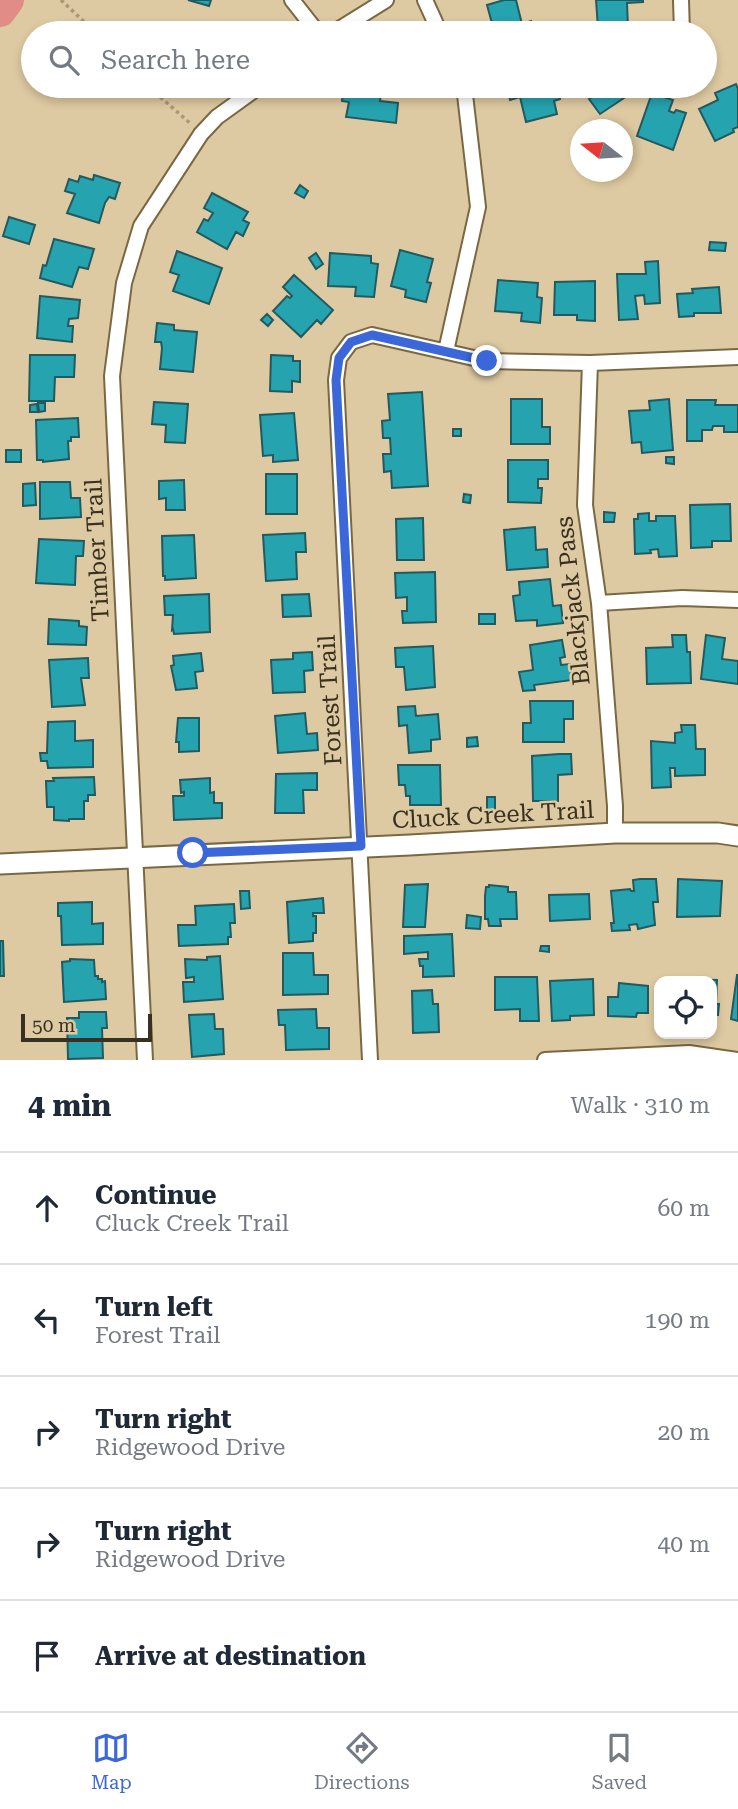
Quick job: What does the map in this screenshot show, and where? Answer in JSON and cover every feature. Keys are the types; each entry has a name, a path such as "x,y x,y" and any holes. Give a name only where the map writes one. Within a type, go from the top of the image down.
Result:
{"street":[{"path":"292,0 309,21"},
{"path":"352,21 386,0"},
{"path":"425,0 435,21"},
{"path":"681,0 682,21"},
{"name":"Timber Trail","path":"145,1060 111,376 124,284 141,226 201,134 244,98"},
{"path":"465,98 478,208 446,351 487,361 590,363 738,357"},
{"name":"Forest Trail","path":"370,1060 336,380 339,358 351,342 372,335 446,351"},
{"name":"Blackjack Pass","path":"590,363 585,505 598,603 615,833"},
{"path":"598,603 682,598 738,600"},
{"name":"Cluck Creek Trail","path":"0,864 615,833 718,833 738,836"},
{"path":"545,1060 689,1053 738,1059"}],"path":[{"path":"61,0 83,21"},
{"path":"161,98 192,126"}],"building":[{"path":"188,0 211,0 209,6"},
{"path":"516,0 521,21 491,21 487,5"},
{"path":"596,0 643,0 627,3 628,21 598,21"},
{"path":"736,84 738,127 733,129 734,132 715,141 699,109 718,100 717,92"},
{"path":"342,98 380,98 380,101 398,103 396,123 346,117 349,102 342,101"},
{"path":"520,98 560,98 554,101 557,114 526,122"},
{"path":"590,98 624,98 600,114"},
{"path":"650,98 673,100 669,111 686,113 673,150 637,136"},
{"path":"94,175 120,183 115,199 109,197 105,203 99,223 67,213 75,194 65,191 69,179 78,182 80,176 93,180"},
{"path":"300,185 308,191 304,198 295,193"},
{"path":"212,193 248,212 243,220 249,223 243,236 236,232 227,249 197,232 204,219 208,221 213,213 204,208"},
{"path":"9,217 35,225 29,244 3,236"},
{"path":"54,239 94,249 88,269 79,267 72,287 40,278"},
{"path":"710,242 726,243 725,251 709,250"},
{"path":"400,250 433,259 427,282 431,283 426,302 405,297 406,290 391,286"},
{"path":"177,251 222,268 209,304 173,291 179,275 170,272"},
{"path":"316,253 323,264 316,269 309,258"},
{"path":"330,253 371,256 371,263 378,264 374,297 355,296 356,287 328,286"},
{"path":"658,261 660,303 645,304 644,295 635,296 638,319 619,320 617,274 646,274 645,262"},
{"path":"294,275 333,310 321,324 317,320 301,337 273,311 287,296 292,296 283,287"},
{"path":"498,280 538,283 537,297 542,298 540,323 521,321 522,313 495,311"},
{"path":"595,281 595,321 577,320 577,315 554,315 555,282"},
{"path":"719,287 721,313 694,313 694,316 679,317 677,294 693,293 692,289"},
{"path":"40,296 80,300 78,318 69,319 68,326 73,326 72,342 37,338"},
{"path":"267,314 273,320 268,326 261,320"},
{"path":"157,323 174,325 174,330 197,332 193,372 160,369 162,348 161,342 155,342"},
{"path":"30,355 75,355 74,377 55,377 54,401 29,401"},
{"path":"271,355 293,356 293,361 300,361 300,382 292,381 292,392 270,391"},
{"path":"422,392 428,486 392,488 391,471 384,472 383,454 391,454 390,438 383,438 382,421 390,420 388,394"},
{"path":"511,399 542,399 542,427 550,427 550,444 511,444"},
{"path":"669,399 673,450 642,453 641,442 632,443 629,411 650,410 649,401"},
{"path":"687,400 716,400 715,405 738,405 738,432 724,432 724,426 713,426 712,430 702,430 702,441 687,441"},
{"path":"154,402 188,404 185,443 165,442 166,425 152,424"},
{"path":"38,403 45,403 45,411 39,412"},
{"path":"37,404 38,412 30,412 30,405"},
{"path":"294,413 298,460 273,462 273,455 263,456 260,415"},
{"path":"78,418 79,437 71,437 71,441 68,441 69,459 43,462 37,460 36,420"},
{"path":"453,429 461,429 461,436 453,436"},
{"path":"6,450 21,450 21,462 6,462"},
{"path":"666,457 674,457 674,464 666,463"},
{"path":"508,460 548,460 548,479 538,479 538,488 542,488 541,503 508,502"},
{"path":"266,474 297,474 297,514 266,514"},
{"path":"184,480 185,510 166,510 166,498 159,499 159,481"},
{"path":"40,482 70,482 71,498 80,498 81,517 40,519"},
{"path":"35,483 36,505 23,506 23,484"},
{"path":"464,494 471,495 470,503 463,502"},
{"path":"730,504 731,541 712,541 712,547 691,548 690,505"},
{"path":"604,512 615,513 614,522 604,522"},
{"path":"649,513 649,521 656,521 656,516 675,516 677,556 659,557 658,549 650,550 651,553 635,554 634,519 638,519 638,514"},
{"path":"423,518 424,560 397,560 396,519"},
{"path":"535,527 536,550 547,549 548,567 507,570 504,530"},
{"path":"305,533 306,552 296,552 297,579 266,581 263,535"},
{"path":"194,535 196,578 165,580 162,536"},
{"path":"39,539 84,541 83,556 76,556 75,585 36,583"},
{"path":"435,572 436,622 403,623 402,611 407,611 407,597 396,598 395,573"},
{"path":"550,579 553,606 561,605 563,623 537,626 537,620 516,621 513,596 520,595 519,582"},
{"path":"209,594 210,632 174,634 173,615 165,615 164,596"},
{"path":"309,594 311,616 283,617 282,595"},
{"path":"479,614 495,614 495,624 479,624"},
{"path":"49,619 79,621 79,626 87,627 86,645 48,644"},
{"path":"672,635 686,635 687,652 690,652 691,683 647,684 646,648 673,647"},
{"path":"706,635 725,638 722,659 738,661 738,684 701,679"},
{"path":"562,640 565,657 560,658 561,665 570,664 572,680 534,685 535,690 523,691 519,672 533,670 530,645"},
{"path":"433,646 435,687 406,690 404,667 396,667 395,648"},
{"path":"312,652 313,670 304,671 305,692 273,693 271,660 293,659 293,653"},
{"path":"201,653 203,671 195,672 197,688 176,690 171,666 174,665 173,656"},
{"path":"88,658 89,678 81,678 85,705 52,707 49,660"},
{"path":"530,701 573,701 573,719 564,719 564,742 523,742 523,723 531,723"},
{"path":"415,706 416,716 438,714 440,739 431,740 431,751 409,753 407,725 399,726 398,707"},
{"path":"305,713 307,734 317,733 318,750 278,753 275,716"},
{"path":"178,718 199,718 199,751 179,752 179,742 176,742"},
{"path":"75,721 75,741 93,740 93,767 48,768 47,761 41,761 40,753 47,753 48,722"},
{"path":"681,725 695,725 696,749 705,749 705,775 675,776 675,768 670,768 671,787 652,788 651,741 675,743 675,733 682,732"},
{"path":"477,737 478,746 467,747 467,738"},
{"path":"571,754 572,774 558,775 558,801 533,801 532,756"},
{"path":"398,765 440,765 441,805 410,805 410,796 406,796 405,785 399,785"},
{"path":"317,773 317,790 303,790 304,813 275,813 276,774"},
{"path":"94,777 95,795 88,795 88,801 84,801 84,819 54,820 54,807 47,807 46,781 54,781 53,778"},
{"path":"210,778 210,793 214,792 214,803 222,803 222,818 174,820 173,796 184,796 184,792 181,793 180,780"},
{"path":"487,797 495,797 495,810 487,810"},
{"path":"656,879 658,902 653,902 655,925 638,929 637,924 629,925 630,930 612,931 611,923 614,923 611,891 634,891 633,880"},
{"path":"678,879 722,881 720,916 677,917"},
{"path":"428,884 425,927 403,927 405,885"},
{"path":"486,887 508,887 508,892 516,892 517,919 500,919 501,926 489,926 488,919 485,919 485,896"},
{"path":"240,891 249,891 250,908 241,909"},
{"path":"589,894 590,919 550,921 549,895"},
{"path":"323,898 324,913 313,913 313,916 316,916 316,933 313,933 313,941 289,943 287,902"},
{"path":"92,902 92,924 103,923 103,944 62,945 58,903"},
{"path":"234,904 235,923 230,923 231,937 228,937 228,944 179,946 178,925 196,925 195,906"},
{"path":"467,915 481,917 480,929 466,928"},
{"path":"452,934 454,976 423,977 423,966 420,966 419,959 428,959 428,952 404,954 404,936"},
{"path":"0,941 3,941 4,976 0,976"},
{"path":"541,946 549,946 549,952 540,951"},
{"path":"283,953 313,953 314,975 328,975 328,994 283,995"},
{"path":"220,956 223,999 184,1002 183,982 194,982 194,977 186,978 185,959 207,960 207,957"},
{"path":"70,959 94,960 95,976 102,979 102,982 105,981 106,999 64,1002 62,962"},
{"path":"738,975 738,1021 731,1019"},
{"path":"495,977 537,977 539,1021 520,1021 520,1009 495,1010"},
{"path":"593,979 594,1015 570,1016 570,1020 552,1021 550,981"},
{"path":"619,983 648,986 648,1013 637,1013 636,1017 608,1016 608,997 618,997"},
{"path":"432,990 433,1004 438,1004 439,1032 413,1033 412,991"},
{"path":"316,1009 317,1028 329,1028 329,1049 286,1050 285,1025 279,1025 278,1010"},
{"path":"79,1012 106,1012 107,1028 102,1028 103,1058 68,1059 67,1018 79,1018"},
{"path":"214,1014 215,1029 223,1029 224,1054 192,1057 189,1015"}],"waterway":[{"path":"0,11 8,0"}],"route":[{"path":"193,853 361,846 336,380 339,358 351,342 372,335 487,361"}]}
